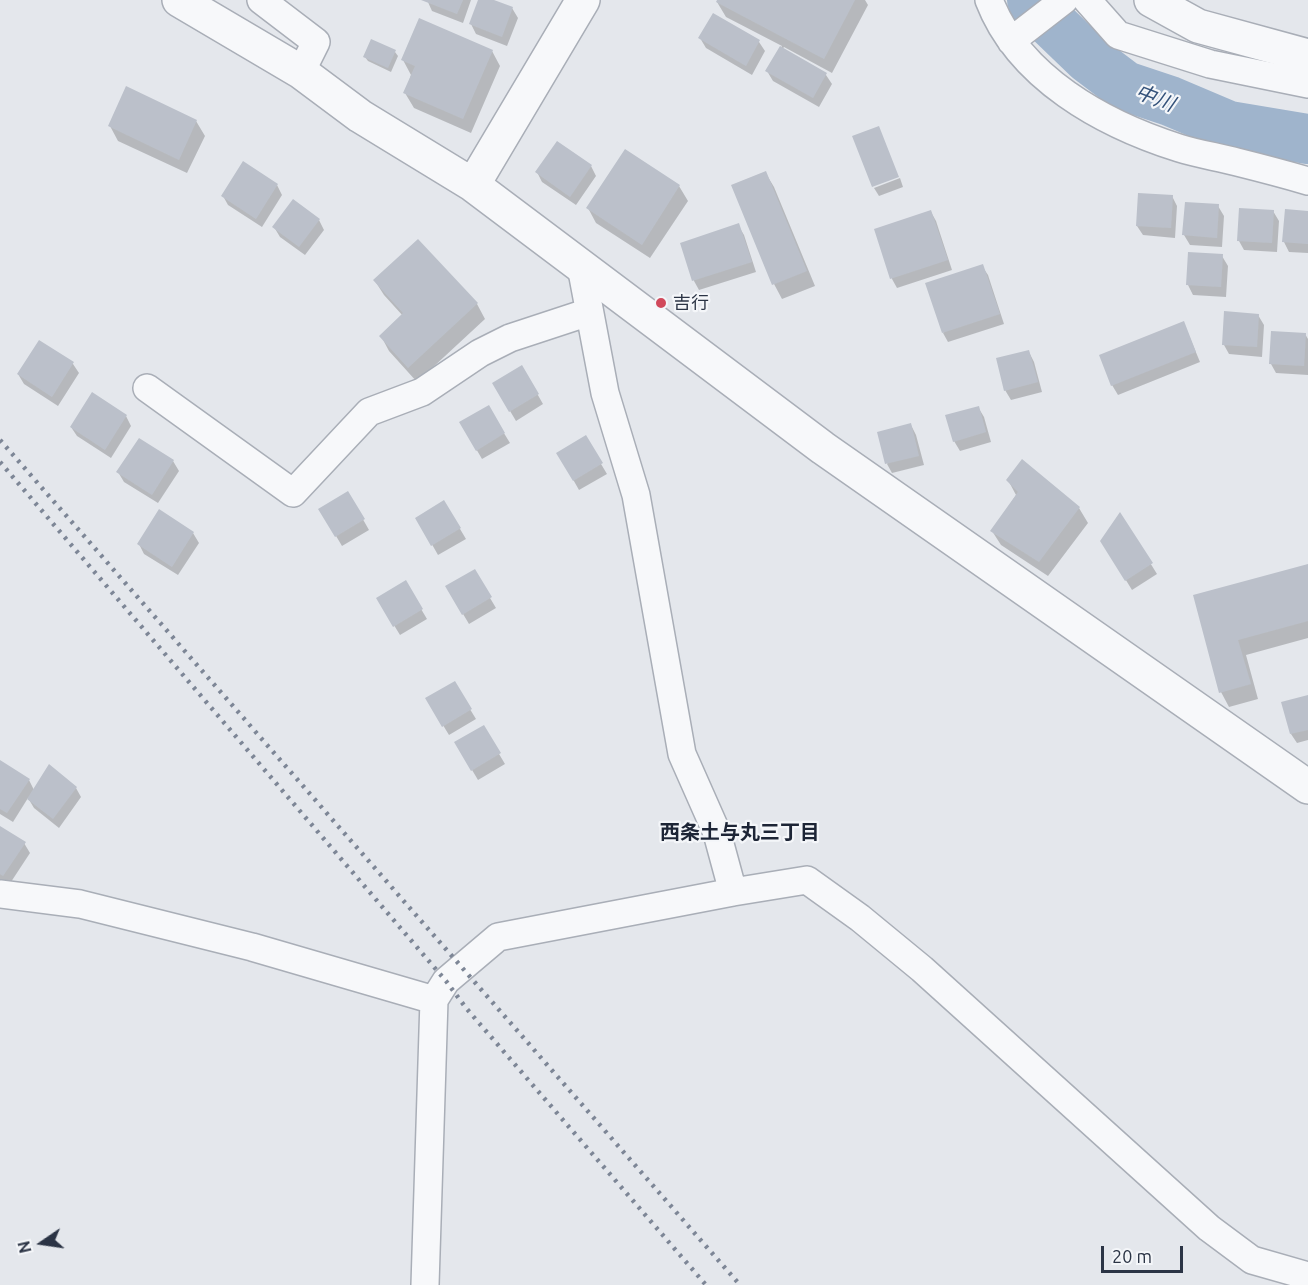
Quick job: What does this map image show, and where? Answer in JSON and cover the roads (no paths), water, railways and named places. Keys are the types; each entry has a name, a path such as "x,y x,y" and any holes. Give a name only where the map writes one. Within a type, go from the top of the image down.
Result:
{"street":[{"path":"179,0 301,72 360,116 474,185 823,448 1308,787"},
{"path":"261,0 316,42 301,72"},
{"path":"474,185 583,0"},
{"path":"989,0 994,12 1015,38 1035,70 1097,114 1180,148 1308,181"},
{"path":"1015,38 1064,0"},
{"path":"1087,0 1119,35 1210,64 1308,84"},
{"path":"1151,0 1198,26 1308,56"},
{"path":"580,266 605,393 636,495 682,754 717,833 733,892"},
{"path":"147,388 293,493 369,412 422,392 480,352 510,338 589,312"},
{"path":"425,1285 434,1000 446,981 498,937 807,880 860,918 922,969 1209,1228 1252,1260 1308,1276"},
{"path":"1,895 80,904 252,947 434,1000"}],"waterway":[{"name":"中川","path":"1032,0 1035,7 1088,58 1125,86 1170,101 1229,126 1308,139"}],"railway":[{"path":"0,440 740,1285"},
{"path":"0,462 446,981 466,1008 706,1285"}],"place":[{"name":"吉行","path":"661,303"}],"district":[{"name":"西条土与丸三丁目","path":"740,832"}]}
